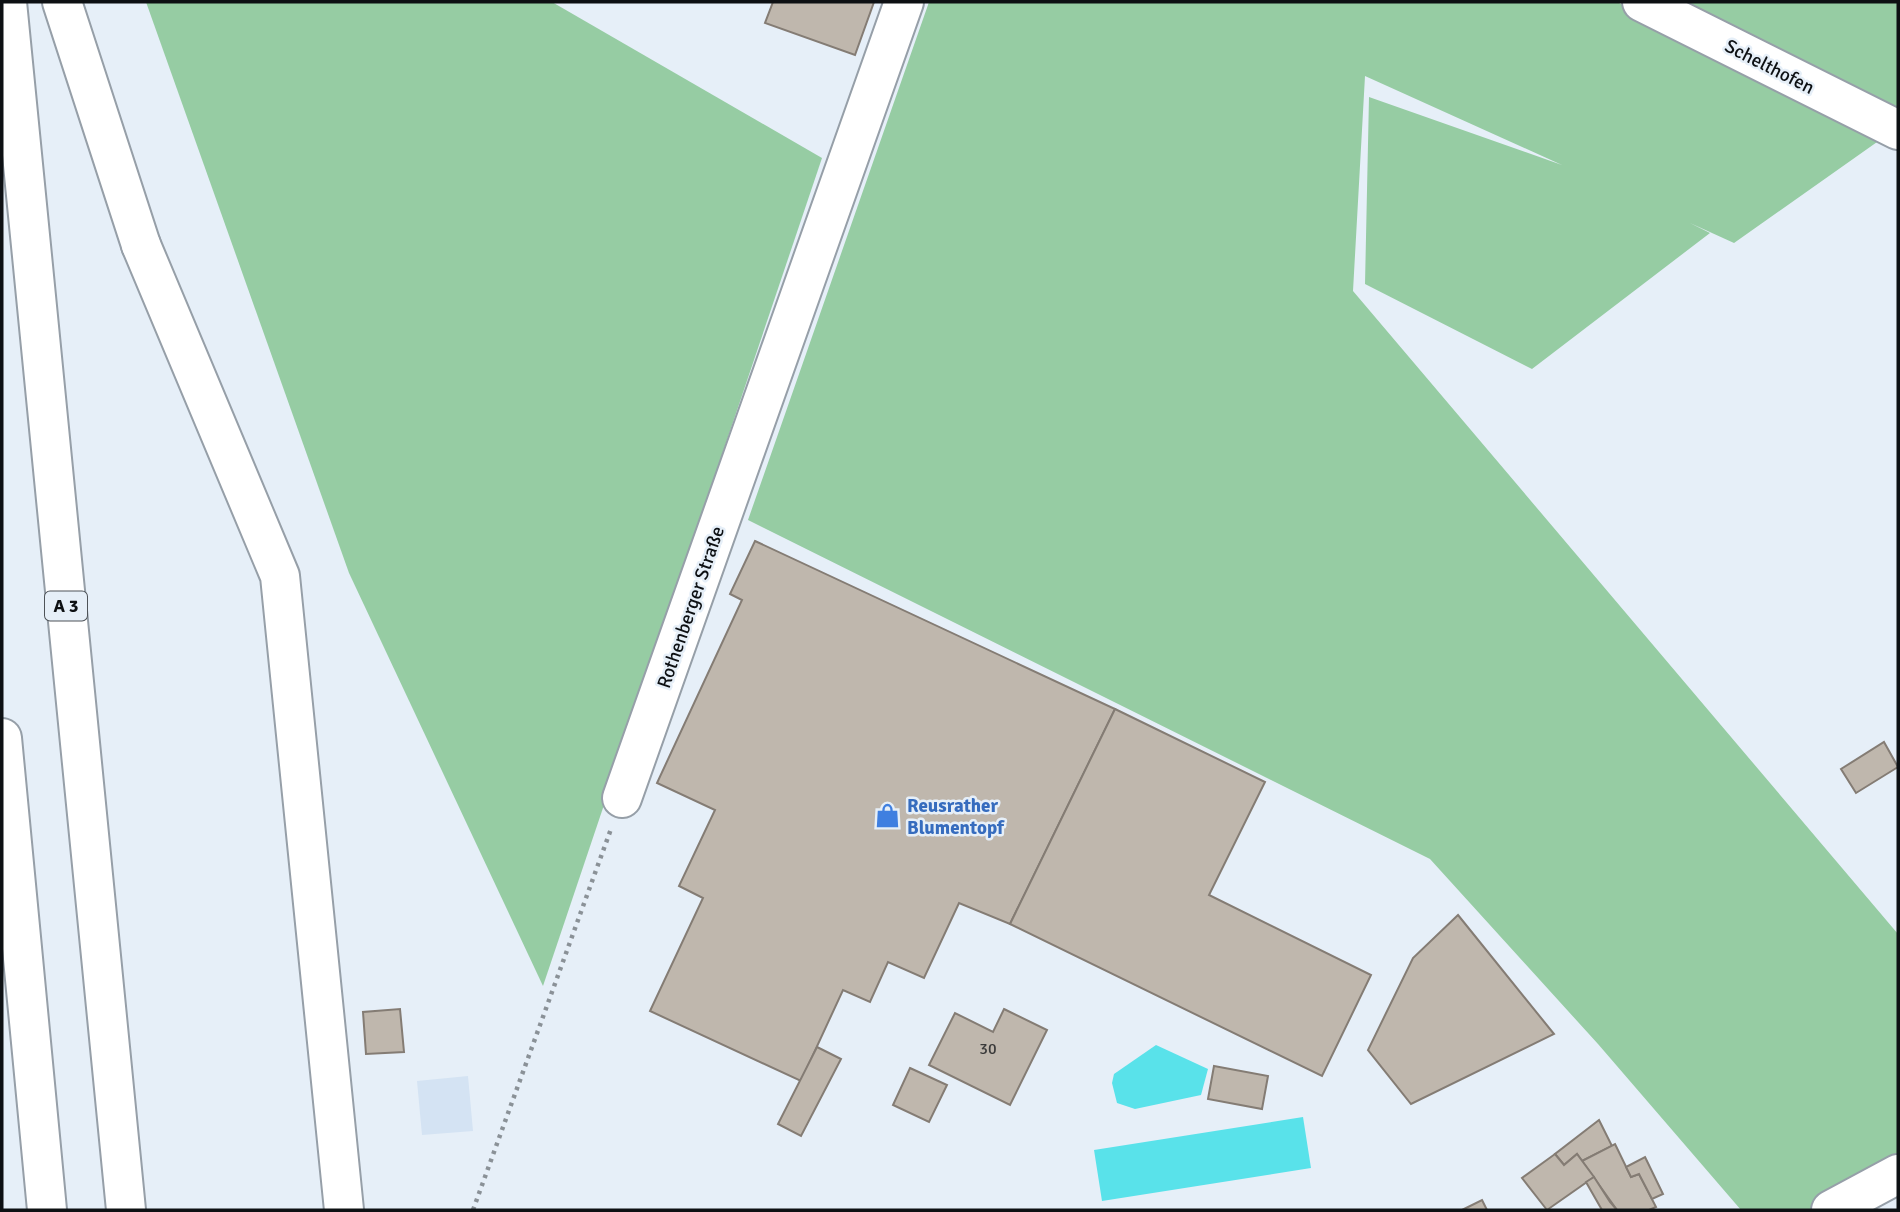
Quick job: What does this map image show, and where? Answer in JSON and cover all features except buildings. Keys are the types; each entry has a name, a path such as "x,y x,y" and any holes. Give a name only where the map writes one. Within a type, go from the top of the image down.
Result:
{"main road":[{"name":"A 3","path":"6,2 126,1210"},
{"path":"62,2 141,244 280,576 344,1210"},
{"name":"Rothenberger Straße","path":"622,798 904,2"},
{"name":"Schelthofen","path":"1642,2 1898,130"},
{"path":"2,738 47,1210"},
{"path":"1831,1210 1898,1174"}],"path":[{"path":"473,1210 622,798"}],"shaded area":[{"path":"468,1076 473,1131 422,1135 417,1081"}],"green space":[{"path":"146,2 552,2 822,158 543,986 349,573"},
{"path":"929,2 1617,2 1887,135 1734,243 1690,223 1710,233 1532,369 1365,284 1369,97 1562,165 1365,76 1353,291 1898,934 1898,1162 1814,1210 1741,1210 1598,1044 1430,859 748,520"},
{"path":"1674,2 1898,2 1898,117"}],"water":[{"path":"1156,1045 1208,1069 1201,1095 1135,1109 1117,1103 1112,1083 1114,1074"},
{"path":"1303,1117 1311,1168 1102,1201 1094,1150"}],"place":[{"name":"Reusrather Blumentopf","path":"887,816"}]}
